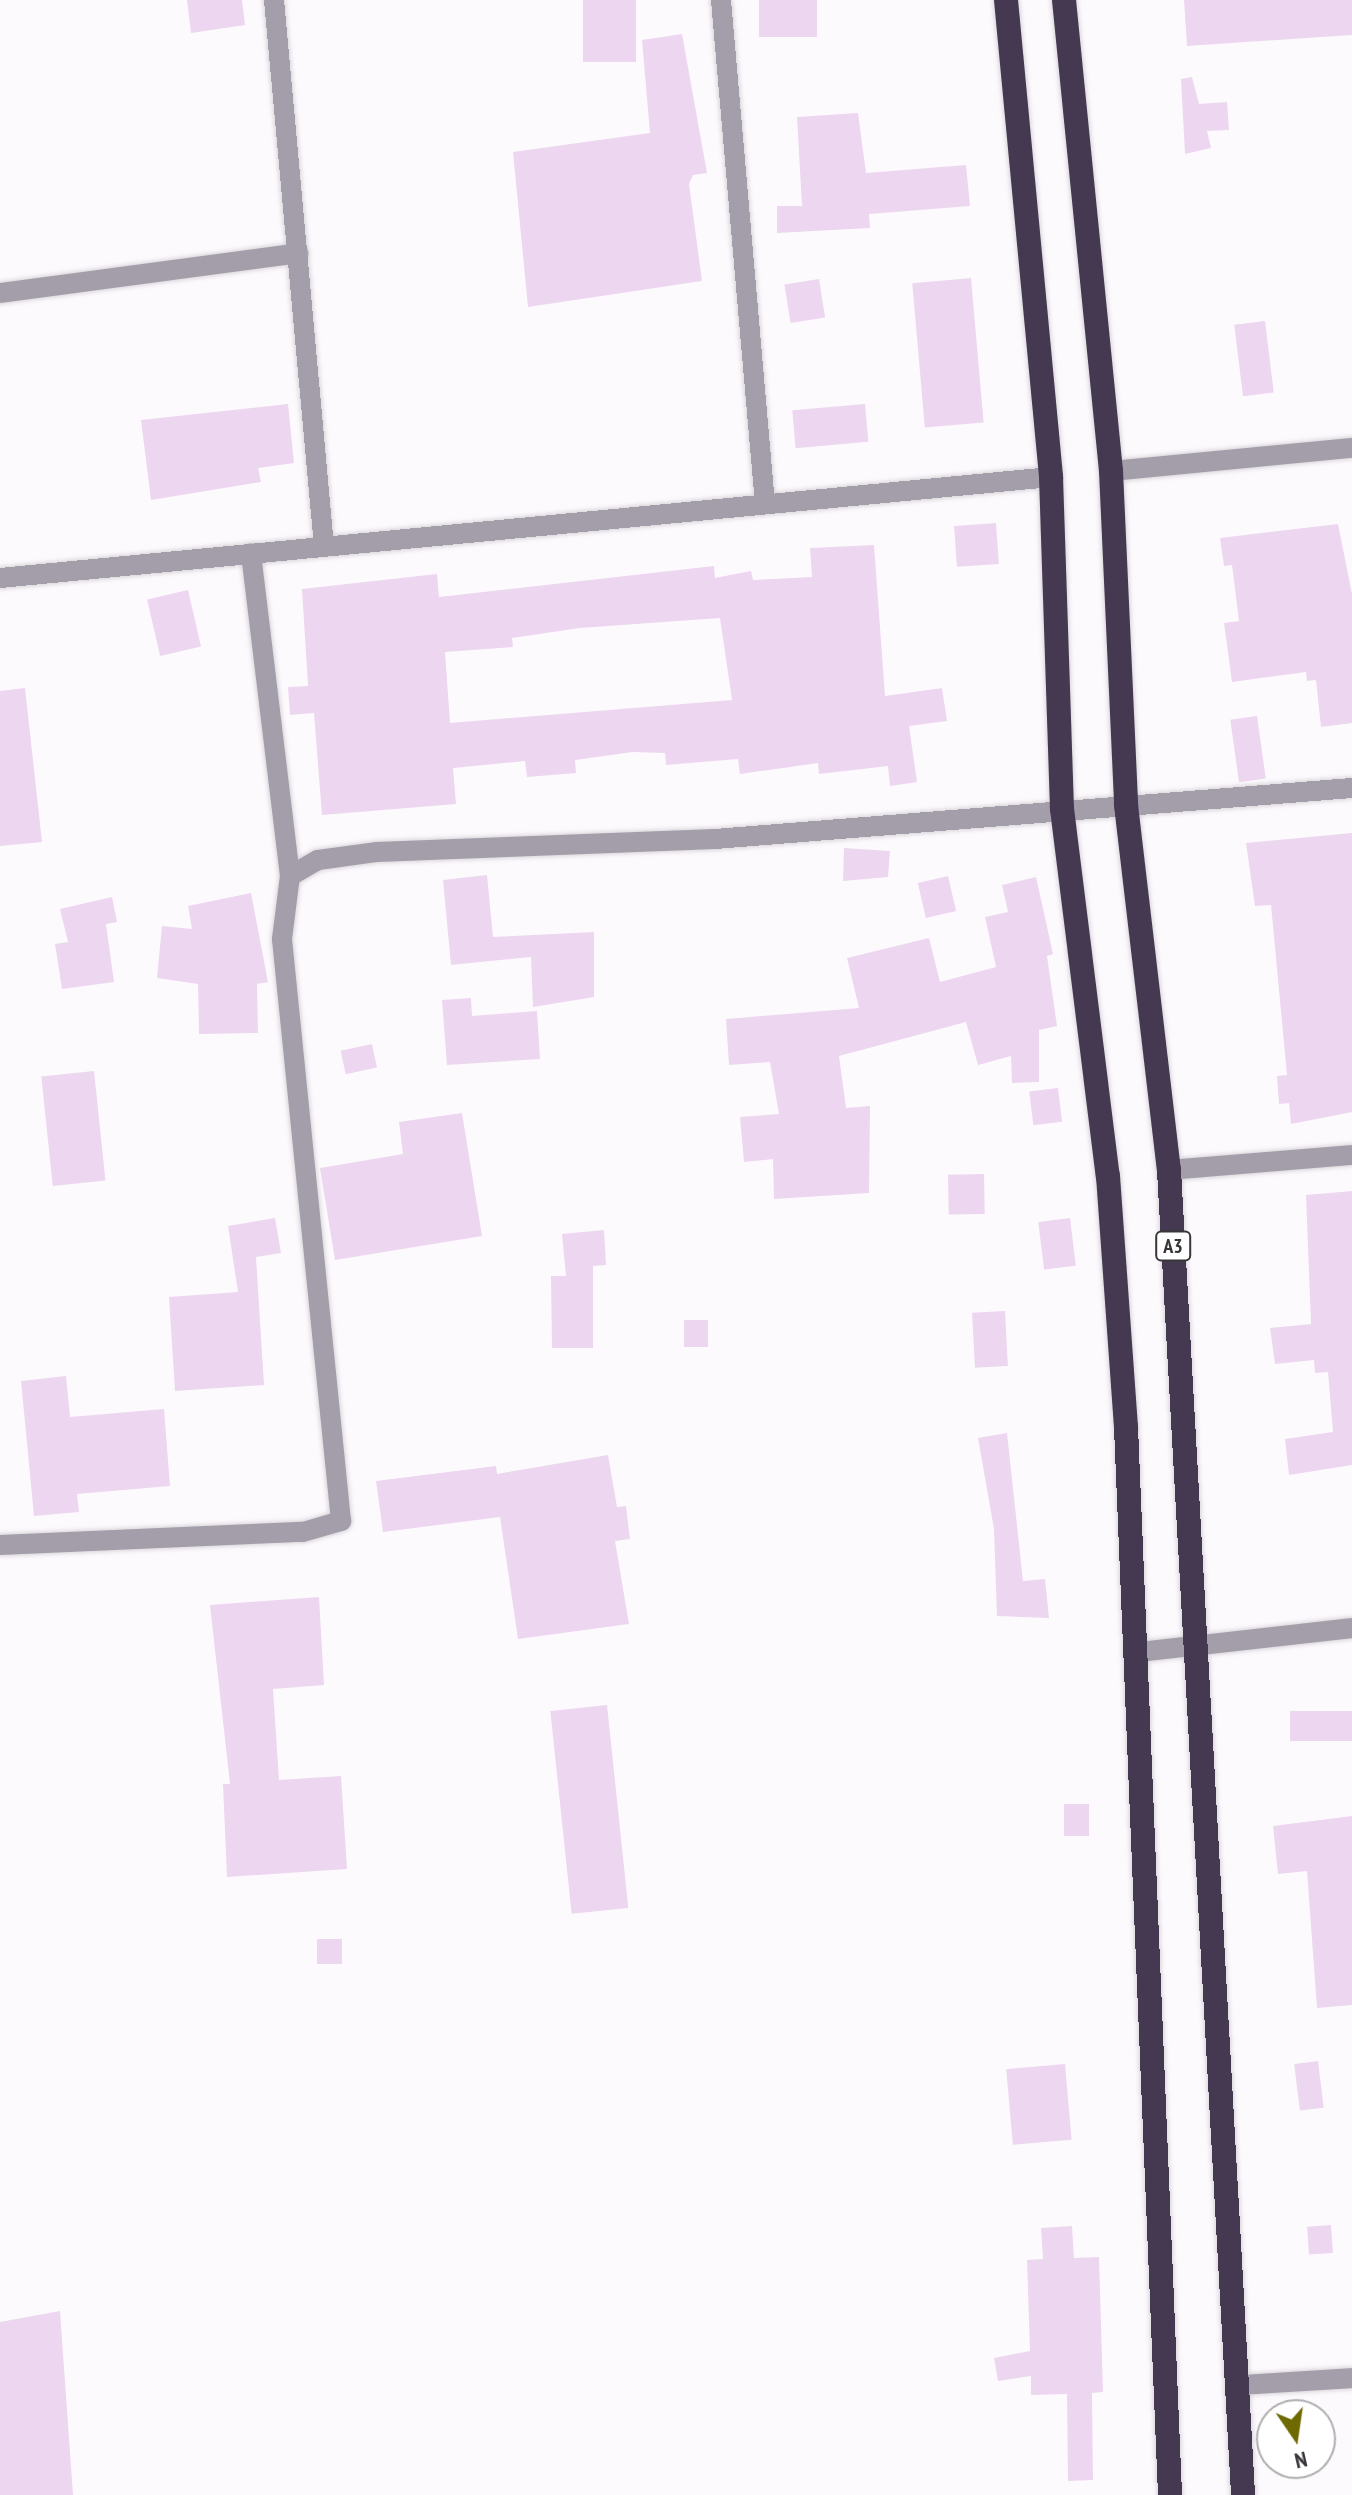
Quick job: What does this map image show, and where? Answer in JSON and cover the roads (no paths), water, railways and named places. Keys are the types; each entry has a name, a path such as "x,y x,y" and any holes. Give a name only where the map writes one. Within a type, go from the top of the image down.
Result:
{"highway":[{"path":"1006,0 1051,477 1062,809 1108,1176 1139,1652 1170,2495"},
{"name":"A3","path":"1064,0 1111,471 1126,805 1169,1170 1241,2385 1243,2495"}],"street":[{"path":"274,0 324,546"},
{"path":"721,0 765,504"},
{"path":"0,293 298,253"},
{"path":"1111,471 1352,448"},
{"path":"0,578 1051,477"},
{"path":"0,1545 303,1532 341,1521 282,939 290,876 251,553"},
{"path":"290,876 318,860 377,852 731,838 1352,788"},
{"path":"1169,1170 1352,1155"},
{"path":"1139,1652 1199,1649 1352,1628"},
{"path":"1241,2385 1352,2378"}]}
